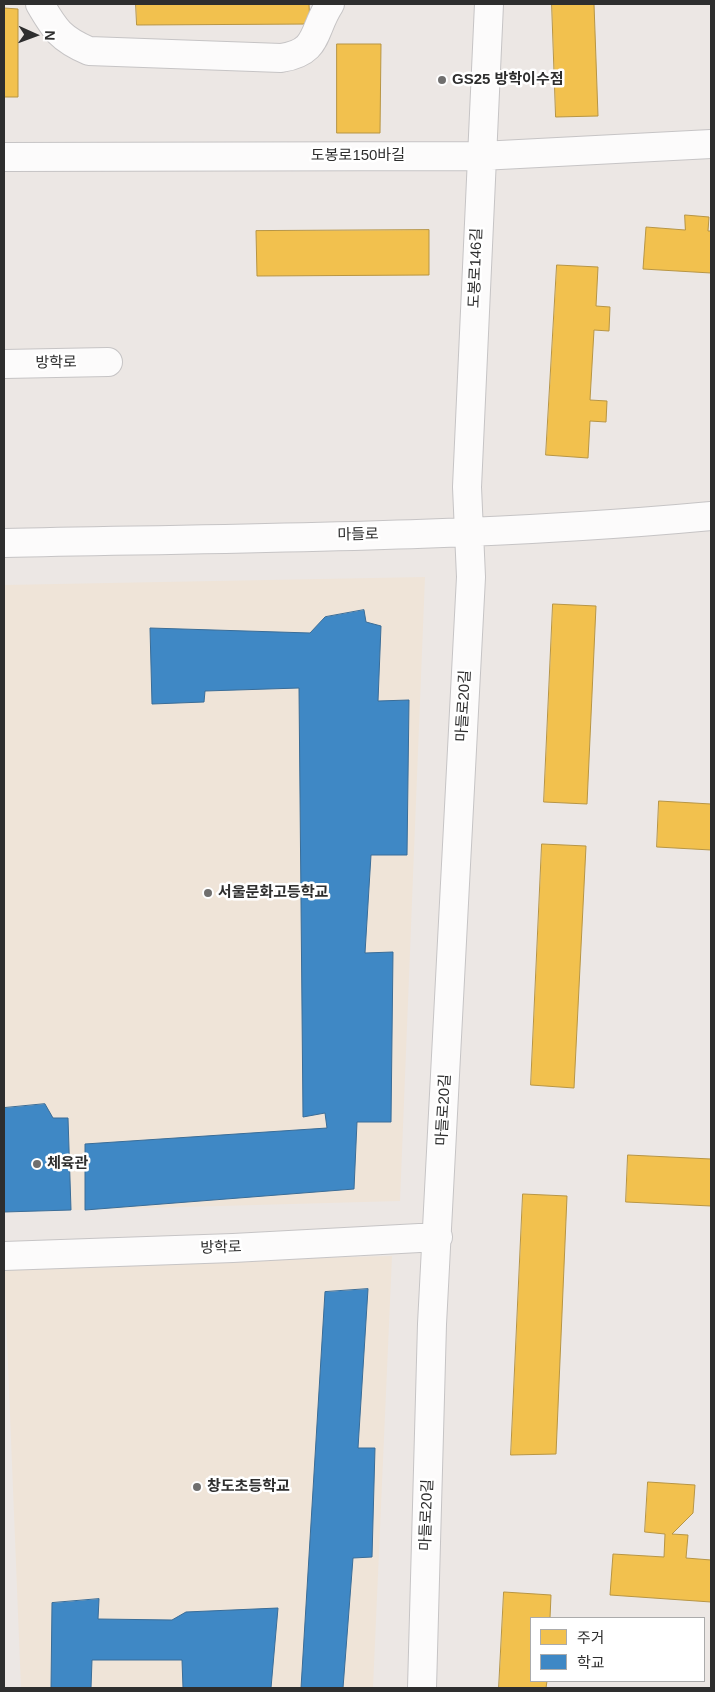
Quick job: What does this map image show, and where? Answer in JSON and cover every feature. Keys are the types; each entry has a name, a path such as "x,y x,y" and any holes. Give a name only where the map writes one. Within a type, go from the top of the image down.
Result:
{"street":[{"path":"40,4 51,24 67,42 89,52 281,58 296,56 308,49 330,4"},
{"name":"도봉로146길","path":"469,533 467,487 489,4"},
{"name":"도봉로150바길","path":"4,157 481,156 711,144"},
{"name":"방학로","path":"4,364 108,362"},
{"name":"마들로","path":"4,543 469,533 711,516"},
{"name":"마들로20길","path":"422,1688 432,1324 471,577 469,533"},
{"name":"방학로","path":"4,1256 233,1248 438,1237"}],"shaded area":[{"name":"서울문화고등학교","path":"425,577 400,1201 4,1212 4,585"},
{"name":"창도초등학교","path":"392,1256 373,1688 21,1688 4,1265"}],"building: 주거":[{"path":"136,4 309,4 310,24 137,25"},
{"path":"552,4 594,4 598,116 556,117"},
{"path":"4,8 18,9 18,97 4,97"},
{"path":"337,44 381,44 380,133 337,133"},
{"path":"685,215 709,217 711,273 643,269 646,227 685,230"},
{"path":"429,230 429,275 257,276 256,231"},
{"path":"557,265 598,267 596,306 610,307 609,331 594,330 590,400 607,401 606,422 590,421 588,458 546,455"},
{"path":"553,604 596,606 587,804 544,802"},
{"path":"659,801 711,804 711,850 657,847"},
{"path":"542,844 586,846 574,1088 531,1085"},
{"path":"628,1155 711,1159 711,1206 626,1202"},
{"path":"523,1194 567,1196 556,1454 511,1455"},
{"path":"648,1482 695,1485 693,1513 672,1534 688,1535 686,1558 711,1560 711,1602 610,1595 613,1554 664,1557 665,1534 645,1532"},
{"path":"504,1592 551,1595 550,1617 530,1617 530,1682 547,1682 546,1688 499,1688"}],"building: 학교":[{"path":"364,610 366,622 381,626 378,701 409,700 407,855 371,855 365,953 393,952 391,1122 357,1122 354,1189 85,1210 85,1144 327,1128 325,1113 303,1117 299,688 205,691 204,702 152,704 150,628 310,633 325,617"},
{"name":"체육관","path":"45,1104 53,1118 68,1118 71,1210 4,1212 4,1108"},
{"path":"368,1289 358,1448 375,1448 372,1557 353,1558 343,1688 301,1688 325,1292"},
{"path":"99,1599 98,1619 172,1620 186,1612 278,1608 271,1688 183,1688 182,1660 92,1660 91,1688 51,1688 52,1603"}],"place":[{"name":"GS25 방학이수점","path":"442,80"},
{"name":"서울문화고등학교","path":"208,893"},
{"name":"체육관","path":"37,1164"},
{"name":"창도초등학교","path":"197,1487"}]}
